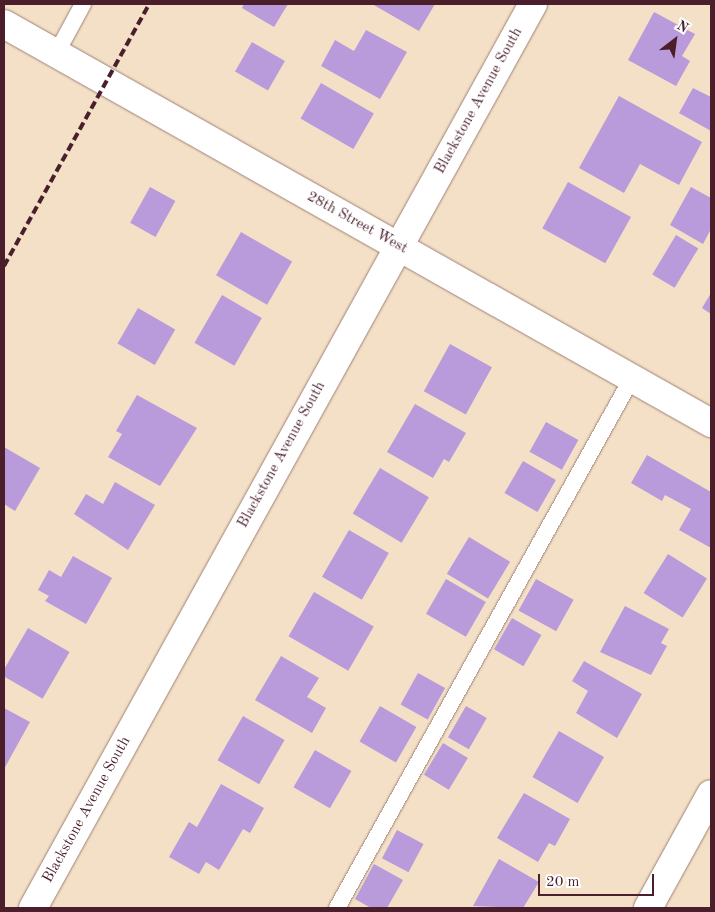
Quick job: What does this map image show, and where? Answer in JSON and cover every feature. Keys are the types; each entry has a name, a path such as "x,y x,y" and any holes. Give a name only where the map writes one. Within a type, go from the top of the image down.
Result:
{"street":[{"name":"Blackstone Avenue South","path":"33,908 397,246 533,4"},
{"name":"28th Street West","path":"4,24 711,422"},
{"path":"648,908 711,794"}],"lane":[{"path":"56,54 83,4"},
{"path":"337,908 632,378"}],"building":[{"path":"244,4 288,4 274,27 242,8"},
{"path":"372,4 435,4 419,31"},
{"path":"654,12 695,34 682,56 690,61 676,86 628,60"},
{"path":"366,30 407,52 380,99 321,66 335,40 354,51"},
{"path":"252,42 285,61 268,90 235,71"},
{"path":"321,83 374,114 353,149 300,119"},
{"path":"693,88 711,97 711,131 679,113"},
{"path":"619,96 702,142 679,185 640,164 624,193 579,168"},
{"path":"568,182 631,217 605,263 542,228"},
{"path":"150,187 175,201 155,237 130,223"},
{"path":"691,187 711,198 711,229 703,244 670,225"},
{"path":"241,232 292,262 267,305 216,275"},
{"path":"676,235 698,248 675,288 652,274"},
{"path":"711,293 711,314 702,308"},
{"path":"222,295 262,318 234,366 194,343"},
{"path":"138,308 175,330 155,365 118,344"},
{"path":"450,344 492,367 466,415 424,391"},
{"path":"137,395 197,428 160,486 108,457 122,434 116,431"},
{"path":"415,404 466,433 449,462 444,459 433,478 387,452"},
{"path":"546,422 578,440 562,470 530,452"},
{"path":"4,447 40,468 15,511 4,504"},
{"path":"647,455 711,492 711,548 679,530 691,509 665,495 662,501 631,483"},
{"path":"523,461 556,480 537,512 504,493"},
{"path":"380,468 429,497 402,543 353,513"},
{"path":"115,482 155,505 128,550 74,514 86,494 103,504"},
{"path":"349,530 389,553 362,600 322,577"},
{"path":"469,537 510,562 488,599 447,574"},
{"path":"668,554 707,578 683,617 644,593"},
{"path":"73,556 112,578 86,624 45,601 49,596 38,590 49,570 61,577"},
{"path":"446,579 486,602 466,637 426,614"},
{"path":"536,579 574,600 556,631 519,610"},
{"path":"314,592 374,626 348,671 288,636"},
{"path":"625,606 669,629 661,643 667,646 651,675 600,652"},
{"path":"512,618 541,635 523,666 494,649"},
{"path":"28,628 70,652 43,699 4,676 4,670"},
{"path":"281,656 319,678 307,697 326,708 312,733 255,700"},
{"path":"584,661 642,694 617,738 576,713 588,691 572,681"},
{"path":"418,673 445,688 428,720 401,704"},
{"path":"380,706 416,727 396,763 360,742"},
{"path":"466,706 487,718 469,749 448,737"},
{"path":"4,708 30,722 4,769"},
{"path":"243,716 285,740 259,784 218,760"},
{"path":"559,731 604,757 578,803 532,777"},
{"path":"443,743 468,758 449,790 424,775"},
{"path":"315,750 351,771 330,808 294,787"},
{"path":"221,784 264,808 250,833 243,829 219,870 206,862 199,874 169,857 189,822 197,827"},
{"path":"524,793 570,819 555,846 549,843 538,862 497,838"},
{"path":"397,830 423,844 408,872 382,858"},
{"path":"499,859 539,882 523,908 473,906"},
{"path":"374,864 403,880 387,908 371,908 355,899"}],"railway":[{"path":"4,266 149,4"}]}
